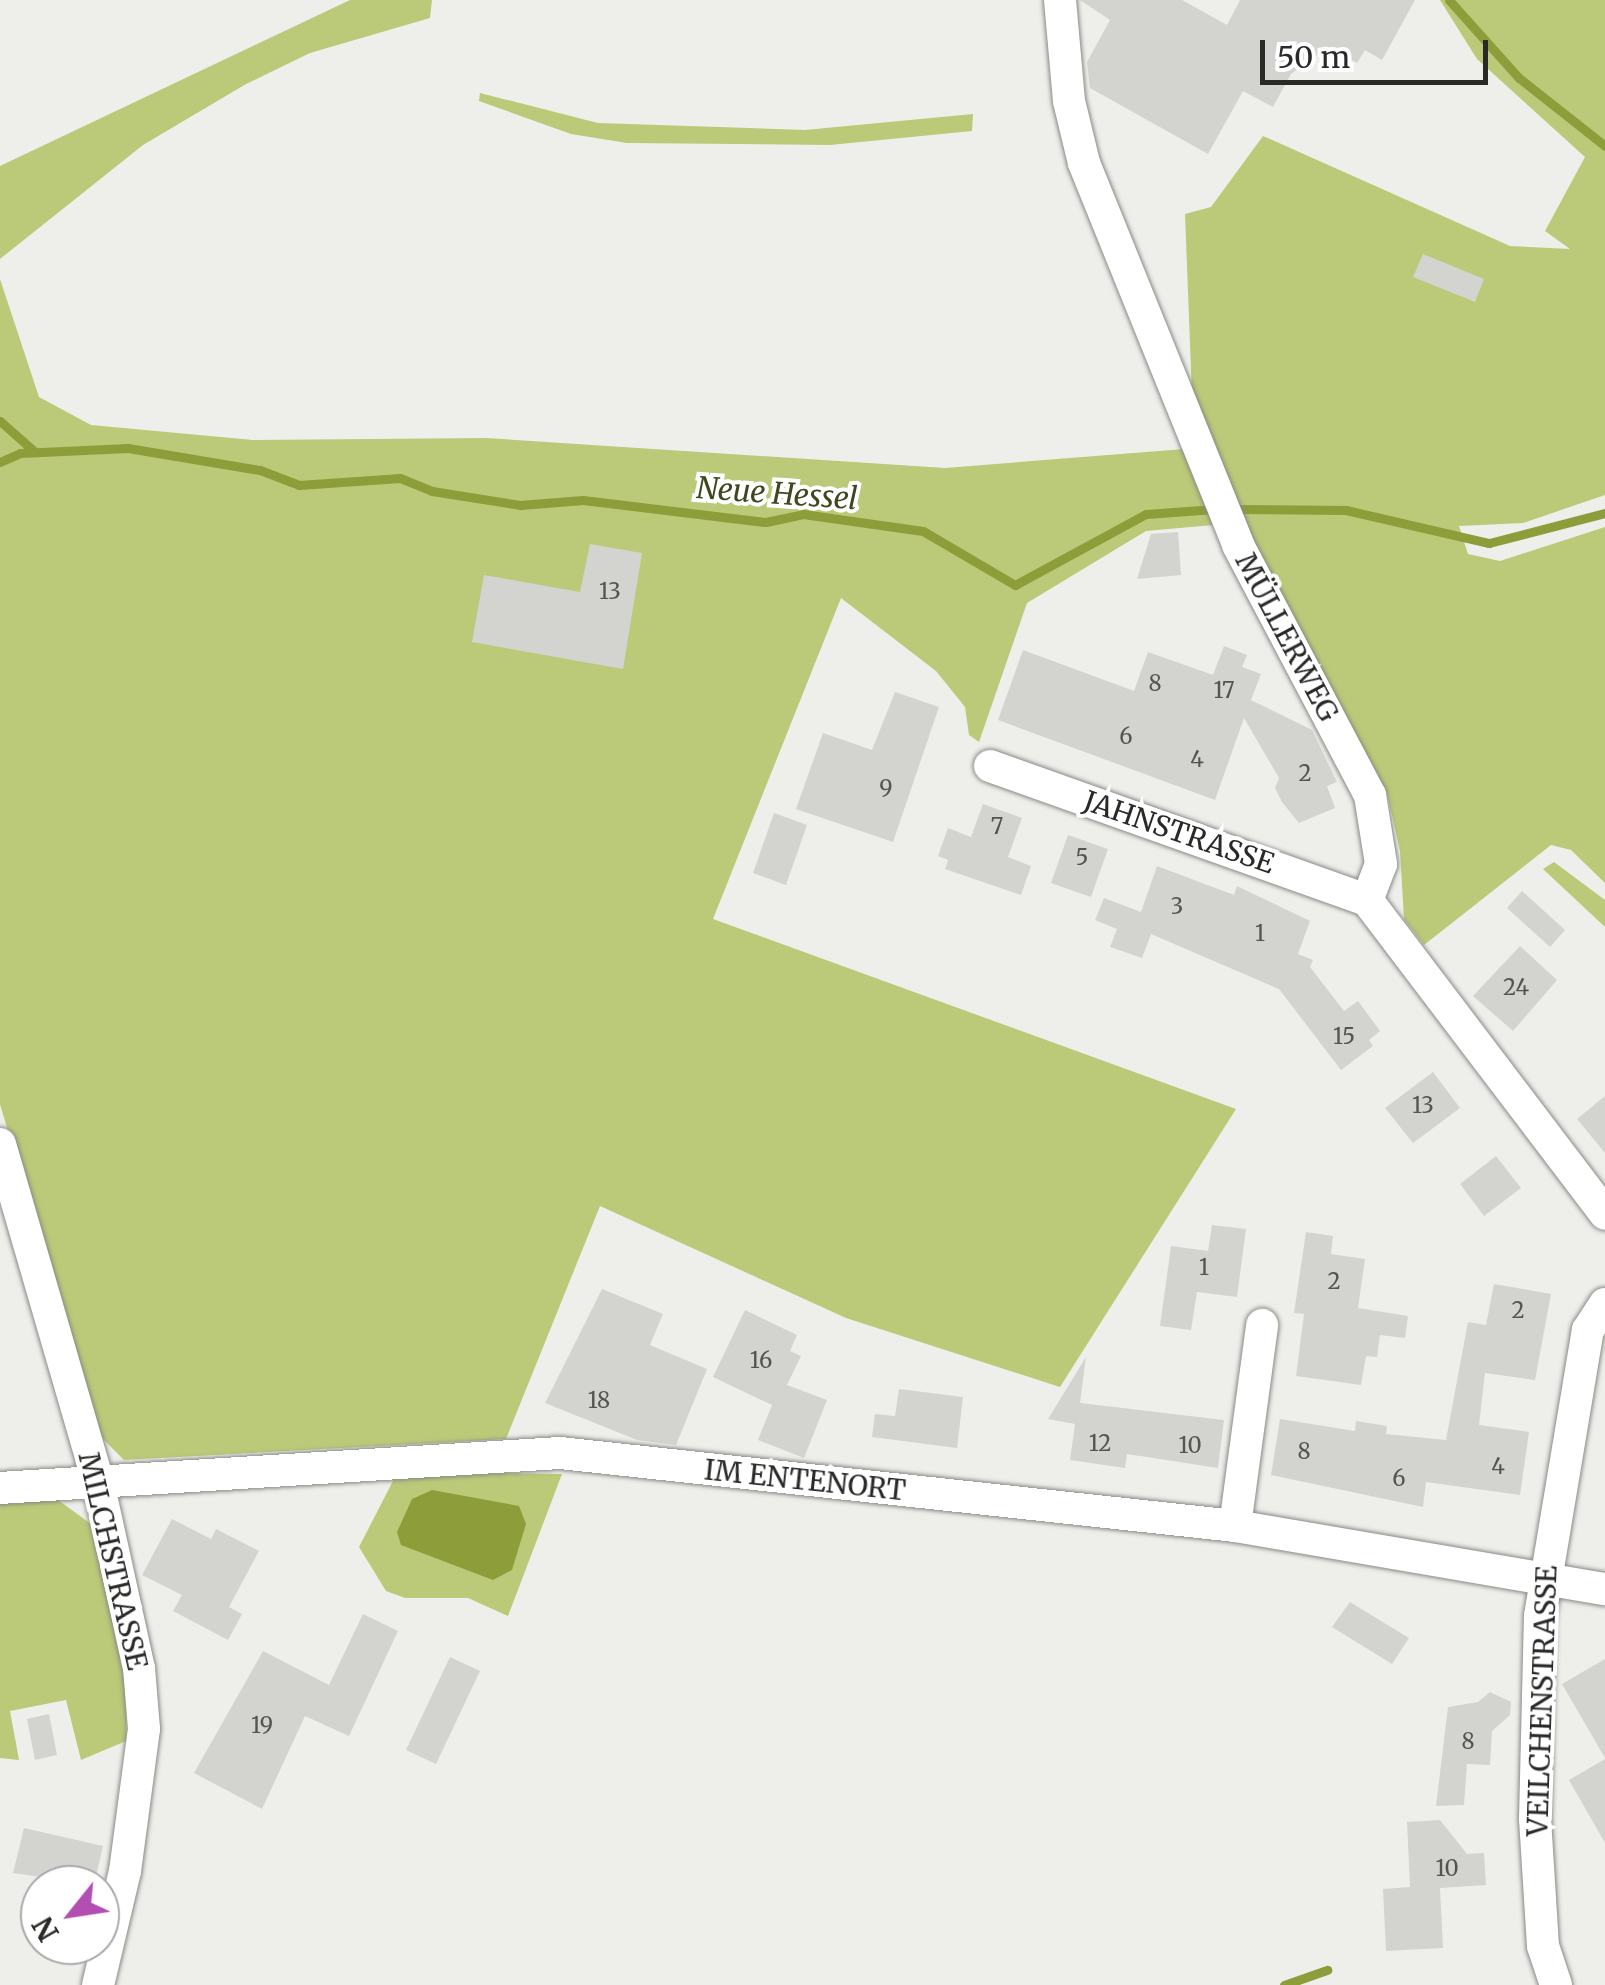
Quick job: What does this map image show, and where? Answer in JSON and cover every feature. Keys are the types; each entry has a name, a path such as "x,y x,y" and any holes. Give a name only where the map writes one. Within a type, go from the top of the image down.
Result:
{"street":[{"name":"MÜLLERWEG","path":"1060,0 1069,102 1084,162 1232,530 1370,795 1380,864 1367,900"},
{"name":"JAHNSTRASSE","path":"990,766 1367,900"},
{"path":"1367,900 1605,1214"},
{"name":"MILCHSTRASSE","path":"0,1144 98,1482 139,1668 144,1729 125,1871 98,1985"},
{"name":"VEILCHENSTRASSE","path":"1556,1985 1544,1946 1535,1820 1543,1576 1588,1330 1605,1304"},
{"path":"1235,1526 1262,1325"},
{"name":"IM ENTENORT","path":"0,1488 560,1453 1235,1526 1605,1589"}],"shaded area":[{"path":"350,0 432,0 430,18 310,53 246,84 143,145 0,259 0,166"},
{"path":"1440,0 1605,0 1605,495 1523,523 1459,526 1468,554 1500,561 1605,527 1605,883 1571,850 1551,845 1424,945 1404,919 1400,851 1387,793 1248,543 1192,396 1185,214 1211,207 1263,136 1510,246 1570,249 1545,231 1585,157 1477,59"},
{"path":"480,93 598,123 805,130 973,114 972,131 830,145 627,143 571,134 479,101"},
{"path":"0,279 39,397 91,425 253,440 486,438 945,468 1184,449 1213,525 1146,531 1027,603 979,742 969,735 965,707 936,671 841,598 713,919 1236,1109 1060,1387 846,1318 600,1206 506,1439 124,1460 96,1432 0,1104"},
{"path":"1554,862 1605,900 1605,927 1543,869"},
{"path":"562,1474 508,1616 468,1598 405,1598 386,1591 359,1547 394,1479"},
{"path":"432,1490 519,1506 526,1524 512,1570 493,1580 401,1545 397,1532 412,1499"},
{"path":"58,1500 91,1524 127,1688 126,1741 81,1760 66,1700 10,1711 19,1760 0,1758 0,1504"}],"building":[{"path":"1080,0 1182,0 1227,25 1240,0 1415,0 1382,60 1365,50 1357,63 1328,47 1291,74 1273,107 1243,91 1208,154 1090,88 1087,62 1110,20"},
{"path":"1423,254 1484,279 1475,302 1413,277"},
{"path":"1178,532 1181,575 1137,579 1151,534"},
{"path":"590,544 642,553 623,669 472,642 484,575 580,592"},
{"path":"1224,646 1247,655 1242,667 1261,674 1251,700 1312,730 1337,782 1327,786 1335,808 1299,823 1282,802 1275,788 1279,778 1244,718 1215,800 998,720 1023,650 1134,691 1148,652 1213,675"},
{"path":"895,692 939,707 893,842 796,809 823,733 872,750"},
{"path":"983,804 1022,818 1008,857 1031,866 1021,895 945,869 948,860 938,856 948,828 971,837"},
{"path":"774,813 807,825 786,885 753,873"},
{"path":"1068,835 1108,849 1091,897 1051,883"},
{"path":"1157,866 1234,895 1237,886 1310,921 1298,954 1313,960 1310,967 1344,1011 1358,1001 1380,1031 1369,1040 1373,1046 1341,1070 1279,989 1151,934 1142,958 1110,947 1117,929 1095,920 1104,898 1141,912"},
{"path":"1522,891 1565,930 1550,947 1507,908"},
{"path":"1520,946 1557,980 1513,1031 1473,996"},
{"path":"1433,1072 1460,1108 1413,1143 1385,1108"},
{"path":"1605,1096 1605,1153 1577,1119"},
{"path":"1496,1156 1521,1188 1484,1216 1460,1184"},
{"path":"1212,1225 1246,1229 1237,1297 1197,1292 1191,1330 1160,1326 1171,1246 1208,1251"},
{"path":"1306,1232 1333,1236 1331,1254 1365,1259 1358,1308 1408,1316 1405,1338 1380,1335 1377,1357 1366,1356 1361,1385 1296,1376 1304,1314 1294,1313"},
{"path":"1494,1284 1551,1294 1535,1380 1485,1373 1479,1425 1529,1432 1520,1495 1426,1482 1423,1507 1271,1475 1280,1419 1355,1431 1356,1421 1387,1426 1386,1434 1446,1440 1468,1322 1486,1325"},
{"path":"602,1289 663,1314 650,1345 707,1369 676,1445 637,1440 545,1403"},
{"path":"745,1310 797,1335 790,1351 801,1356 787,1385 827,1400 804,1458 758,1440 772,1405 713,1377"},
{"path":"1086,1357 1080,1403 1224,1420 1218,1468 1127,1454 1125,1468 1070,1460 1075,1424 1048,1419"},
{"path":"899,1389 963,1397 957,1448 872,1437 875,1414 895,1416"},
{"path":"172,1519 211,1539 216,1529 259,1551 229,1607 242,1614 228,1640 173,1611 182,1595 142,1575"},
{"path":"1350,1602 1409,1638 1392,1664 1332,1627"},
{"path":"363,1614 398,1631 349,1736 305,1716 262,1809 194,1773 263,1651 329,1685"},
{"path":"450,1657 480,1671 436,1764 406,1750"},
{"path":"1605,1659 1605,1758 1562,1684"},
{"path":"1490,1692 1511,1702 1510,1715 1492,1731 1490,1765 1467,1764 1464,1805 1436,1806 1448,1707 1478,1702"},
{"path":"49,1714 57,1755 35,1760 27,1719"},
{"path":"1605,1759 1605,1843 1569,1780"},
{"path":"1440,1820 1467,1854 1484,1853 1486,1885 1440,1888 1443,1948 1386,1951 1383,1889 1410,1887 1407,1822"},
{"path":"24,1828 103,1846 99,1865 20,1865 20,1874 13,1873"}],"waterway":[{"path":"1449,0 1519,78 1605,146"},
{"name":"Neue Hessel","path":"0,421 35,452"},
{"name":"Neue Hessel","path":"0,462 20,453 128,448 260,470 299,485 400,478 432,491 520,505 583,500 766,522 803,514 923,531 1015,585 1146,514 1215,509"},
{"name":"Neue Hessel","path":"1231,509 1346,510 1489,543 1605,513"},
{"path":"1284,1985 1327,1970"}]}
